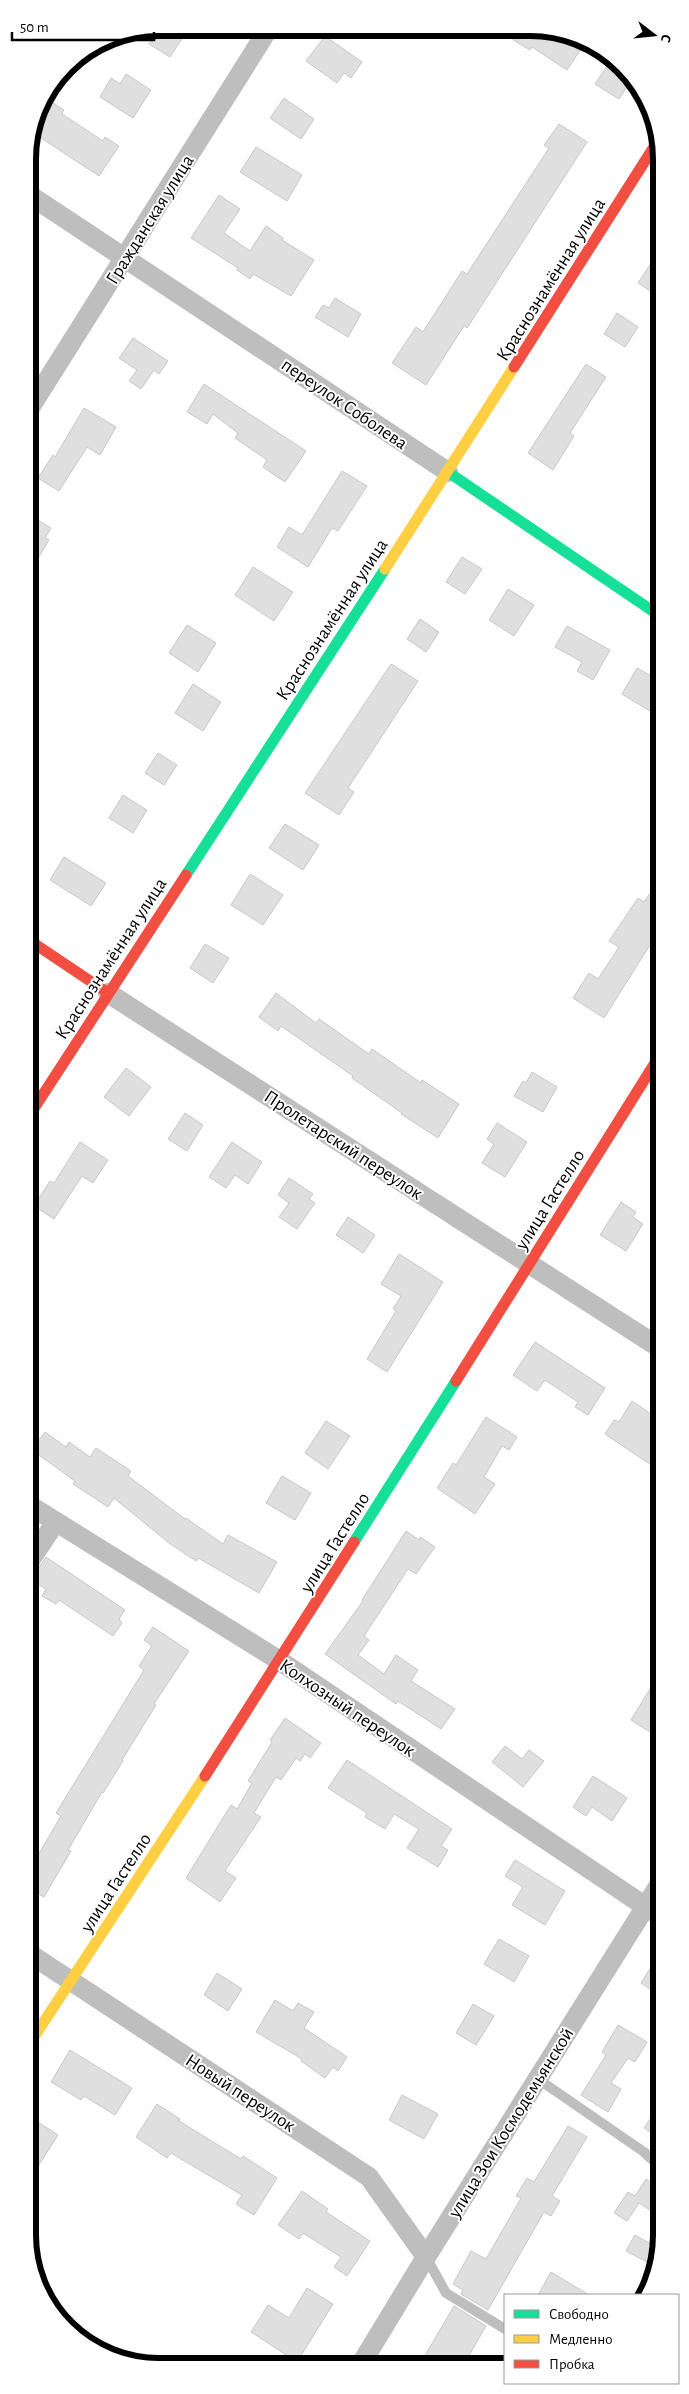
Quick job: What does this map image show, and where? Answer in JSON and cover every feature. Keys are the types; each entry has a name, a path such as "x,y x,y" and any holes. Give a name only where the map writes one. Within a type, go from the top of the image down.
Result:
{"main road":[{"name":"Краснознамённая улица","path":"37,1104 448,472 652,149"},
{"name":"переулок Соболева","path":"448,472 653,611"},
{"name":"Пролетарский переулок","path":"37,945 108,993"},
{"name":"улица Гастелло","path":"36,2034 280,1661 653,1067"}],"street":[{"name":"Гражданская улица","path":"37,397 264,37"},
{"name":"переулок Соболева","path":"37,200 448,472"},
{"name":"Пролетарский переулок","path":"108,993 652,1343"},
{"name":"Колхозный переулок","path":"36,1510 280,1661 652,1911"},
{"path":"36,1551 55,1522"},
{"name":"улица Зои Космодемьянской","path":"365,2358 538,2079 652,1913"},
{"name":"Новый переулок","path":"36,1958 369,2176 426,2257"}],"lane":[{"path":"538,2079 644,2152 652,2160"},
{"path":"426,2257 446,2293 504,2329"}],"building":[{"path":"507,36 546,37 561,40 582,48 567,70 532,47 530,50"},
{"path":"154,37 183,37 170,57 149,44"},
{"path":"326,37 362,62 351,78 344,73 337,83 306,61"},
{"path":"608,64 628,86 619,99 595,84"},
{"path":"126,74 151,90 133,118 100,97 111,78 120,84"},
{"path":"284,98 314,119 301,139 270,118"},
{"path":"51,102 64,110 62,114 103,141 105,137 119,146 99,176 38,136"},
{"path":"559,124 587,142 467,328 464,326 426,385 392,363 416,327 423,332 462,271 467,274 549,148 544,145"},
{"path":"256,147 302,175 287,201 240,172"},
{"path":"219,195 240,209 224,233 250,251 266,226 283,238 282,240 314,260 291,296 253,274 250,279 237,270 238,268 191,238"},
{"path":"653,260 653,293 638,283"},
{"path":"335,298 361,314 348,337 315,317 323,305 329,308"},
{"path":"617,313 638,327 625,347 604,334"},
{"path":"133,338 168,361 159,374 154,370 141,389 129,381 137,370 119,358"},
{"path":"586,364 606,377 570,433 574,436 553,470 528,453"},
{"path":"204,384 306,451 285,482 263,467 267,460 235,438 238,433 213,414 207,424 187,412"},
{"path":"84,408 116,427 100,455 87,447 59,491 38,478 53,455 55,457"},
{"path":"342,471 367,486 338,531 332,528 308,567 277,547 289,527 302,535"},
{"path":"37,519 51,528 45,538 49,540 37,560"},
{"path":"462,557 482,569 465,594 446,582"},
{"path":"253,567 293,592 274,621 235,595"},
{"path":"508,589 534,605 514,636 489,620"},
{"path":"420,619 439,632 426,652 407,639"},
{"path":"187,625 216,643 198,672 169,653"},
{"path":"567,626 610,650 593,680 577,671 582,662 555,647"},
{"path":"391,664 418,681 348,788 354,792 339,815 305,793"},
{"path":"637,668 653,677 653,713 622,694"},
{"path":"193,684 221,702 203,731 175,713"},
{"path":"158,753 177,765 164,785 145,773"},
{"path":"123,795 147,810 133,833 109,818"},
{"path":"285,824 319,845 303,870 269,848"},
{"path":"64,857 106,883 91,906 50,880"},
{"path":"250,874 283,895 263,925 231,905"},
{"path":"653,890 653,941 604,1018 573,998 589,973 598,979 619,947 609,941 638,898 644,902"},
{"path":"205,944 229,958 213,983 190,968"},
{"path":"276,993 316,1023 319,1019 369,1054 372,1049 421,1083 422,1080 459,1104 438,1138 401,1114 352,1078 353,1076 281,1026 278,1031 259,1017"},
{"path":"126,1068 151,1087 129,1116 104,1097"},
{"path":"532,1072 557,1087 543,1112 514,1096 523,1081 526,1083"},
{"path":"185,1113 203,1125 187,1151 168,1139"},
{"path":"497,1123 527,1142 505,1177 482,1163 494,1144 487,1139"},
{"path":"80,1142 108,1160 93,1183 82,1176 54,1219 36,1208 36,1202 50,1181 54,1183"},
{"path":"232,1142 262,1162 248,1184 235,1175 226,1188 209,1177"},
{"path":"289,1178 313,1194 309,1199 315,1203 297,1229 279,1217 289,1203 278,1195"},
{"path":"621,1202 636,1212 633,1217 643,1224 626,1251 600,1235"},
{"path":"348,1217 375,1235 363,1253 336,1235"},
{"path":"399,1254 443,1282 387,1372 367,1359 396,1311 393,1309 401,1296 381,1284"},
{"path":"535,1342 605,1388 588,1415 575,1407 578,1402 545,1380 537,1391 513,1375"},
{"path":"632,1401 652,1415 652,1466 605,1434 614,1420 619,1422"},
{"path":"486,1417 517,1437 509,1450 502,1446 484,1477 495,1484 475,1514 437,1488 453,1463 456,1465"},
{"path":"326,1421 350,1436 328,1469 305,1453"},
{"path":"45,1432 66,1447 69,1442 90,1457 96,1448 131,1471 128,1476 185,1519 223,1544 228,1535 277,1562 259,1593 198,1558 196,1561 169,1543 114,1498 108,1507 73,1484 75,1481 36,1453 36,1444"},
{"path":"282,1476 311,1493 295,1520 266,1503"},
{"path":"406,1531 419,1540 420,1537 435,1547 416,1574 408,1569 364,1636 369,1640 358,1655 384,1674 396,1655 418,1670 411,1681 455,1709 441,1729 398,1701 396,1704 325,1654 363,1601"},
{"path":"46,1557 125,1610 119,1619 122,1623 113,1636 59,1600 56,1604 42,1596 46,1589 36,1583 36,1572"},
{"path":"153,1627 189,1651 154,1704 156,1705 123,1761 102,1792 68,1850 71,1851 44,1897 36,1893 36,1858 61,1816 56,1813 144,1670 139,1666 152,1646 144,1640"},
{"path":"652,1685 652,1733 631,1720"},
{"path":"285,1718 321,1743 310,1758 305,1754 300,1761 296,1758 281,1780 276,1777 254,1813 261,1817 225,1871 236,1878 220,1902 186,1878 231,1805 237,1809 252,1783 248,1781 272,1742 270,1740"},
{"path":"505,1746 522,1759 529,1750 544,1761 523,1787 492,1762"},
{"path":"347,1760 452,1829 441,1846 448,1850 438,1867 407,1848 419,1829 394,1814 385,1829 365,1817 367,1813 328,1788"},
{"path":"593,1776 627,1798 612,1821 592,1807 586,1816 573,1807"},
{"path":"515,1860 565,1891 545,1925 512,1905 523,1887 505,1876"},
{"path":"499,1939 529,1956 514,1982 484,1964"},
{"path":"652,1965 652,1990 641,1983"},
{"path":"217,1973 242,1989 228,2011 204,1995"},
{"path":"275,2000 293,2011 298,2003 314,2012 304,2028 347,2057 338,2071 333,2067 325,2078 301,2061 302,2059 256,2032"},
{"path":"473,2004 494,2016 476,2045 456,2033"},
{"path":"618,2025 647,2042 635,2062 628,2058 611,2083 621,2089 608,2112 581,2095 606,2055 602,2052"},
{"path":"70,2050 132,2088 115,2115 84,2096 81,2100 51,2082"},
{"path":"402,2095 438,2114 424,2139 389,2120"},
{"path":"157,2104 180,2119 179,2121 241,2159 243,2156 277,2178 254,2215 236,2204 242,2195 171,2153 167,2158 136,2137"},
{"path":"652,2116 652,2133 644,2128"},
{"path":"36,2121 58,2135 36,2170"},
{"path":"568,2126 587,2137 552,2196 560,2201 551,2216 544,2212 488,2310 461,2294 463,2290 453,2284 471,2251 486,2259 521,2198 516,2196 527,2178 534,2182"},
{"path":"646,2179 652,2183 652,2211 639,2203 627,2221 614,2213 628,2192 635,2196"},
{"path":"302,2191 328,2209 326,2212 370,2241 347,2276 334,2267 341,2257 303,2233 299,2239 278,2225"},
{"path":"635,2235 652,2245 650,2256 647,2262 626,2251"},
{"path":"551,2272 587,2294 539,2294"},
{"path":"307,2288 333,2304 299,2358 291,2358 251,2332 268,2305 289,2318"},
{"path":"454,2306 486,2326 467,2358 424,2358"}],"traffic: fast":[{"path":"448,472 653,611"},
{"path":"186,875 385,569"},
{"path":"354,1542 456,1381"}],"traffic: slow":[{"path":"385,569 514,367"},
{"path":"36,2034 205,1776"}],"traffic: jam":[{"path":"514,367 652,149"},
{"path":"37,1104 186,875"},
{"path":"37,945 108,993"},
{"path":"456,1381 653,1067"},
{"path":"205,1776 354,1542"}]}
